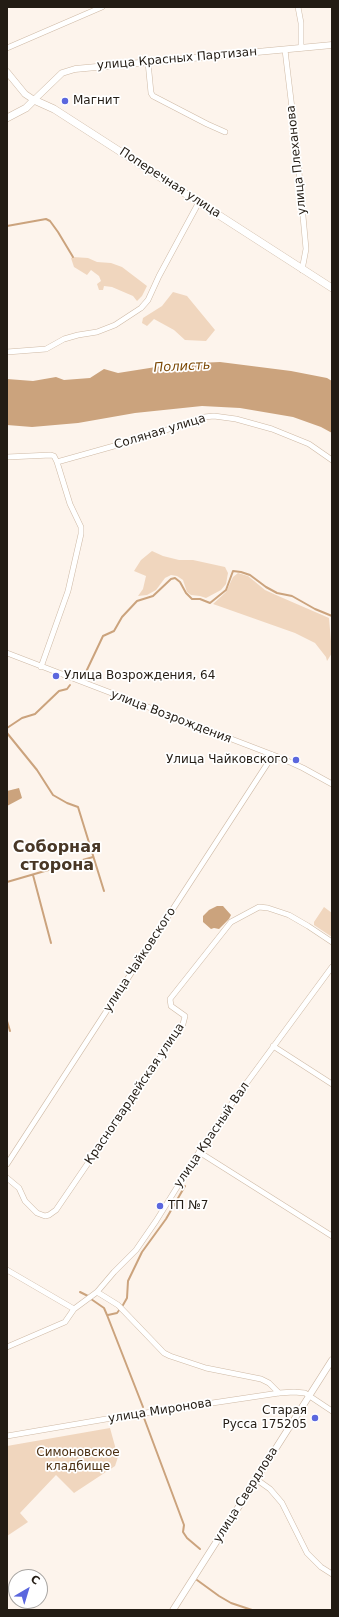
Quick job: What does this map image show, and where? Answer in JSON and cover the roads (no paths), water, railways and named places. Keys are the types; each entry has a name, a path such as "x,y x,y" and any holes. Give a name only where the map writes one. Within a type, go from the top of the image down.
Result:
{"main road":[{"name":"Поперечная улица","path":"34,100 67,117 332,288"},
{"path":"7,118 26,108 34,100"}],"street":[{"path":"7,48 102,7"},
{"path":"298,7 301,23 301,48"},
{"name":"улица Красных Партизан","path":"34,100 62,73 69,70 332,45"},
{"name":"улица Плеханова","path":"285,50 297,150 306,249 302,270"},
{"path":"148,62 153,96 225,132"},
{"path":"7,72 24,94 34,100"},
{"path":"7,352 46,349 71,337 97,332 115,325 141,308 148,300 159,276 199,202"},
{"name":"Соляная улица","path":"57,462 139,439 204,417 214,416 236,419 272,428 309,444 332,460"},
{"path":"7,456 54,456 70,504 81,527 81,534 68,591 41,667"},
{"name":"улица Возрождения","path":"7,653 272,755 303,768 332,784"},
{"name":"улица Чайковского","path":"7,1164 272,755"},
{"name":"Красногвардейская улица","path":"7,1178 19,1188 25,1201 37,1213 45,1216 56,1210 183,1024 185,1016 171,1006 170,999 231,922 258,907 275,909 302,922 332,942"},
{"name":"улица Красный Вал","path":"7,1347 59,1326 70,1317 74,1308 97,1292 136,1250 156,1222 199,1152 273,1046 332,967"},
{"path":"273,1046 332,1084"},
{"path":"199,1152 332,1236"},
{"path":"7,1270 74,1308"},
{"path":"97,1292 118,1305 164,1353 206,1368 261,1379 269,1383 280,1393"},
{"name":"улица Свердлова","path":"173,1610 308,1395 332,1360"},
{"name":"улица Миронова","path":"7,1436 112,1418 280,1393 305,1393 332,1410"},
{"path":"256,1479 270,1489 282,1503 307,1553 321,1567 332,1574"}],"water":[{"name":"Полисть","path":"220,362 291,371 327,378 332,381 332,433 321,427 293,417 240,408 202,406 135,413 78,423 32,427 7,425 7,379 33,381 56,377 64,380 90,378 104,369 118,373 175,364"},
{"path":"19,788 22,798 7,806 7,791"},
{"path":"217,906 223,906 231,915 219,929 211,929 203,922 203,916 209,910"}],"waterway":[{"path":"7,226 46,219 50,221 58,232 73,257"},
{"path":"85,674 103,636 114,631 122,617 137,601 153,596 171,579 175,578 180,582 186,593 192,599 200,599 210,603 226,590 233,571 241,572 250,575 277,593 292,596 315,609 332,616"},
{"path":"7,728 22,718 35,714 59,691 67,689 70,685"},
{"path":"7,733 37,770 53,795 78,807 104,891"},
{"path":"7,882 93,857"},
{"path":"33,875 51,943"},
{"path":"7,1021 10,1031"},
{"path":"123,1305 127,1298 128,1281 142,1252 166,1219 185,1186"},
{"path":"80,1292 88,1296"},
{"path":"91,1299 104,1308 143,1407"},
{"path":"108,1315 117,1313 120,1309"},
{"path":"144,1418 184,1525 183,1532 187,1538 200,1549"},
{"path":"197,1580 231,1603 252,1610"}],"place":[{"name":"Магнит","path":"65,101"},
{"name":"Улица Возрождения, 64","path":"56,676"},
{"name":"Улица Чайковского","path":"296,760"},
{"name":"ТП №7","path":"160,1206"},
{"name":"Старая Русса 175205","path":"315,1418"}],"district":[{"name":"Соборная сторона","path":"57,857"}],"park label":[{"name":"Симоновское кладбище","path":"78,1460"}]}
